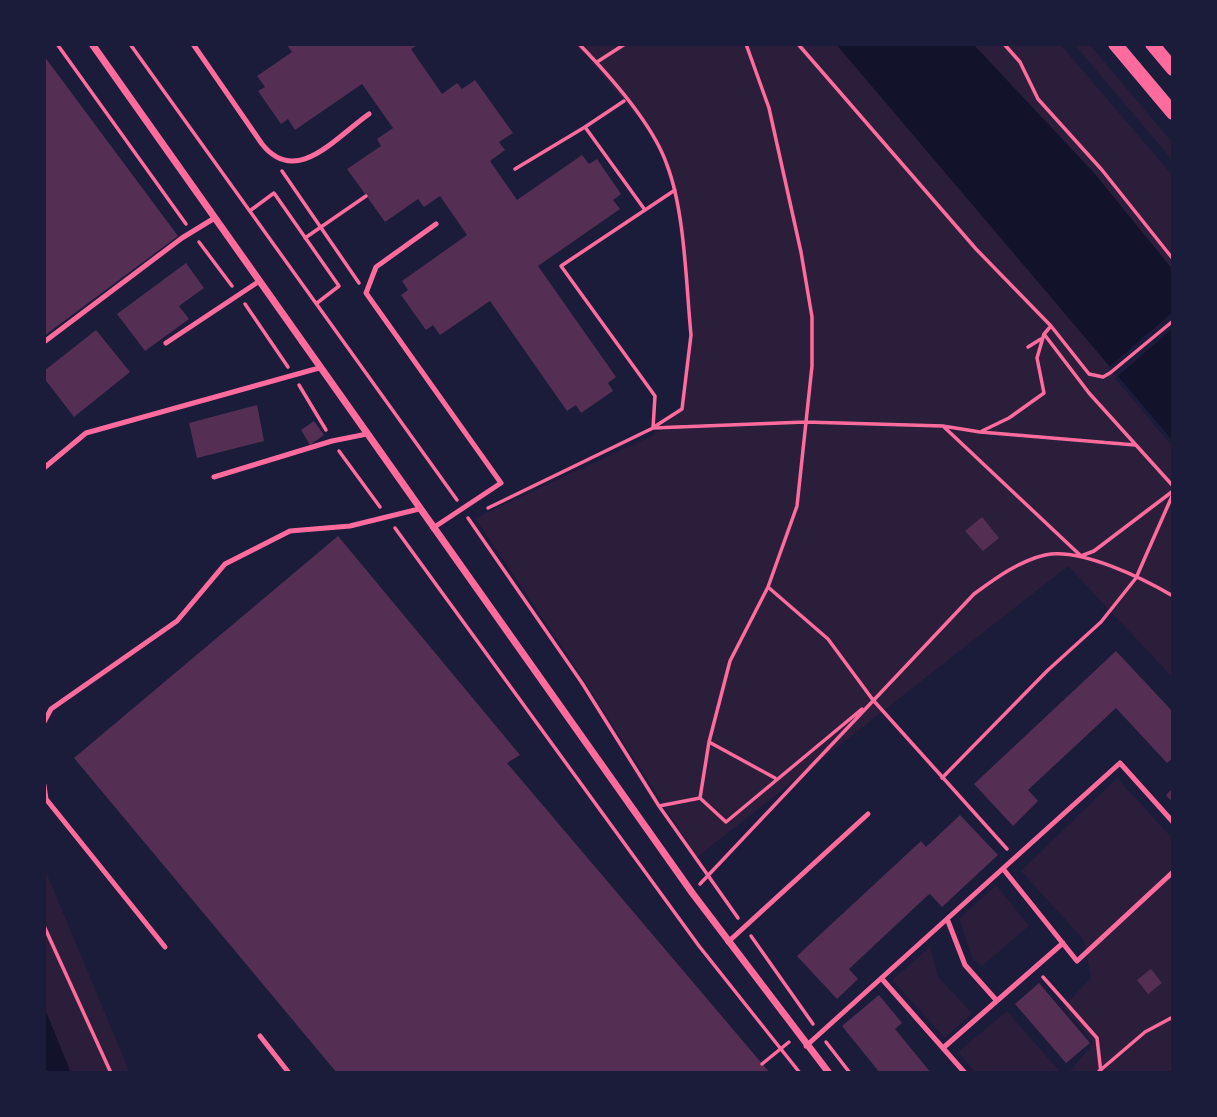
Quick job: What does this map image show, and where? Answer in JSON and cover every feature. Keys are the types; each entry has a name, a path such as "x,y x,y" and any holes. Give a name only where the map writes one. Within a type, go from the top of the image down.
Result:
{"main road":[{"path":"1115,44 1173,113"},
{"path":"1152,44 1173,69"}],"street":[{"path":"92,44 213,219 693,894 797,1036 829,1073"}],"lane":[{"path":"193,44 272,157 285,162 303,160 369,114"},
{"path":"44,342 213,219"},
{"path":"433,528 501,483 366,293 369,279 376,267 436,224"},
{"path":"166,343 240,297 258,282"},
{"path":"44,468 86,433 319,368"},
{"path":"214,477 332,441 367,434"},
{"path":"44,722 51,709 177,621 225,564 290,531 350,526 419,509"},
{"path":"806,1046 1120,763 1173,822"},
{"path":"44,785 46,799 165,947"},
{"path":"728,942 868,814"},
{"path":"1004,870 1077,961 1173,872"},
{"path":"947,921 965,965 997,1000"},
{"path":"943,1048 1063,943"},
{"path":"882,979 965,1073"},
{"path":"260,1036 289,1073"}],"path":[{"path":"57,44 240,297 294,376 332,441 387,518 683,925 800,1073"},
{"path":"130,44 464,509 582,683 659,806 812,1024 850,1073"},
{"path":"468,517 653,428 682,410 691,335 675,190 655,138 597,62 579,44"},
{"path":"597,62 625,44"},
{"path":"700,797 709,742 730,661 768,587 797,506 812,366 812,317 769,108 746,44"},
{"path":"798,44 976,249 1051,326 1089,374 1103,377 1113,371 1173,321"},
{"path":"1004,44 1020,62 1038,99 1102,170 1173,259"},
{"path":"515,169 624,101"},
{"path":"585,127 645,210"},
{"path":"272,157 366,293"},
{"path":"653,428 654,396 561,266 675,190"},
{"path":"251,210 274,193 339,286 317,303"},
{"path":"305,238 366,196"},
{"path":"1028,347 1051,326"},
{"path":"980,432 1010,418 1044,393 1037,358 1043,336"},
{"path":"1043,336 1173,490"},
{"path":"653,428 805,422 943,426 980,432 1135,445"},
{"path":"943,426 1081,556"},
{"path":"1081,556 1094,551 1173,490"},
{"path":"942,778 1047,671 1101,622 1136,578 1173,490"},
{"path":"693,894 707,873 974,594 1009,570 1046,555 1081,556 1173,596"},
{"path":"768,587 828,639 873,700 1016,859"},
{"path":"700,797 726,821 873,700"},
{"path":"709,742 775,779"},
{"path":"659,806 700,797"},
{"path":"44,926 111,1073"},
{"path":"1034,968 1097,1038 1100,1072"},
{"path":"1100,1072 1145,1032 1173,1017"},
{"path":"762,1064 812,1024"}],"shaded area":[{"path":"573,44 836,44 1104,359 1117,377 1115,378 1173,447 1173,678 1068,566 697,857 567,654 475,518 654,435 682,409 691,335 674,184 655,138 586,55"},
{"path":"836,44 973,44 1094,173 1173,270 1173,441"},
{"path":"973,44 1060,44 1173,176 1173,270 1094,173"},
{"path":"1074,44 1089,44 1173,143 1173,161"},
{"path":"1117,778 1173,839 1173,1073 1068,1073 1094,1043 1063,1007 1091,978 1084,940 1021,871"},
{"path":"44,867 130,1073 71,1073 44,1007"},
{"path":"996,885 1029,926 982,966 973,959 959,919"},
{"path":"930,947 938,977 972,1013 945,1038 892,980"},
{"path":"44,1007 71,1073 44,1073"},
{"path":"1007,1011 1059,1073 976,1073 958,1052"}],"pier":[{"path":"1173,312 1173,328 1117,377 1109,367"}],"building":[{"path":"286,44 419,44 411,49 442,94 457,83 462,89 475,80 513,133 499,142 505,150 490,161 517,200 582,155 589,164 597,159 621,194 613,200 620,209 538,266 616,377 608,383 613,391 581,413 576,405 567,411 490,301 440,335 433,325 426,330 401,295 408,290 402,281 467,235 440,196 424,207 418,199 385,222 347,169 381,146 377,139 393,128 362,84 295,130 288,119 281,124 258,91 265,87 257,76 292,52"},
{"path":"44,56 178,236 44,336"},
{"path":"186,263 204,288 179,306 189,319 145,351 117,314"},
{"path":"96,330 130,372 74,417 44,378 44,371"},
{"path":"257,405 264,441 197,458 189,423"},
{"path":"314,421 324,435 310,445 301,430"},
{"path":"982,517 999,538 983,551 965,531"},
{"path":"338,536 520,755 507,763 770,1073 337,1073 74,758"},
{"path":"1116,651 1173,712 1173,758 1167,763 1116,708 1028,790 1038,801 1013,826 974,784"},
{"path":"1173,788 1173,803 1166,795"},
{"path":"960,815 998,855 942,907 930,894 927,896 849,969 858,979 837,999 797,956 921,841 926,847"},
{"path":"1151,969 1162,983 1148,994 1137,980"},
{"path":"1039,983 1090,1043 1066,1063 1015,1004"},
{"path":"879,995 902,1023 895,1029 931,1073 880,1073 842,1026"}]}
